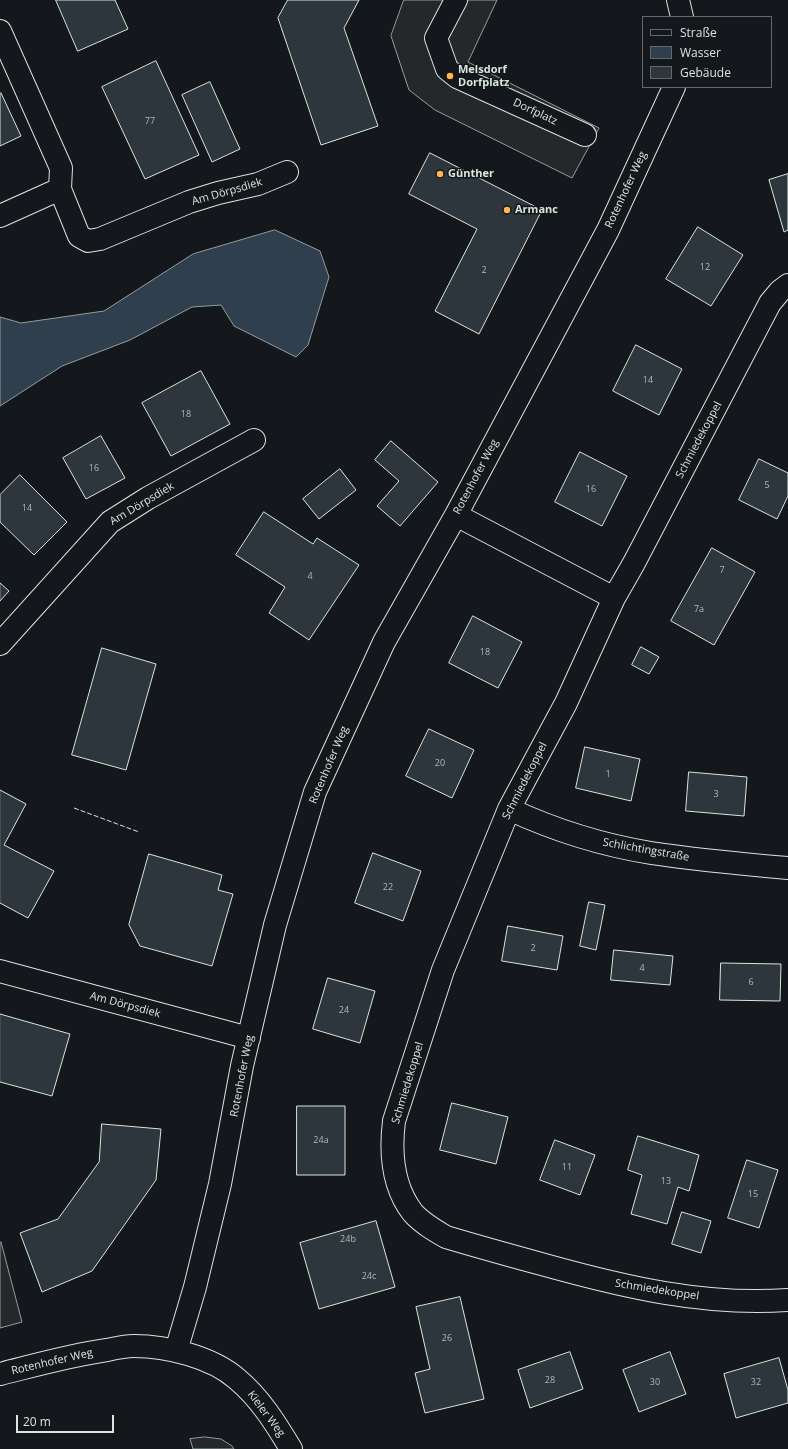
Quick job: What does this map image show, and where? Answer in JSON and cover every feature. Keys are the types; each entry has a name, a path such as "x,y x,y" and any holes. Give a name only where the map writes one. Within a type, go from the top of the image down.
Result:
{"street":[{"name":"Dorfplatz","path":"456,0 436,38 447,69 457,77 585,135"},
{"path":"678,0 682,16"},
{"name":"Am Dörpsdiek","path":"0,31 61,168 60,189 79,236 88,241 100,239 189,202 258,184 287,172"},
{"name":"Rotenhofer Weg","path":"0,1374 79,1354 134,1346 176,1351 195,1287 220,1184 242,1066 275,925 315,792 384,642 456,515 608,230 674,88"},
{"path":"0,216 60,189"},
{"name":"Schmiedekoppel","path":"788,285 780,291 770,303 634,563 614,598 566,703 509,809 443,970 394,1122 392,1139 392,1160 402,1195 414,1213 429,1227 446,1236 599,1280 664,1294 714,1299 788,1300"},
{"name":"Am Dörpsdiek","path":"0,644 110,522 148,498 254,440"},
{"path":"456,515 614,598"},
{"name":"Schlichtingstraße","path":"509,809 537,822 566,832 604,843 650,853 719,862 788,868"},
{"name":"Am Dörpsdiek","path":"0,971 249,1038"},
{"name":"Kieler Weg","path":"176,1351 202,1358 237,1378 259,1401 276,1424 291,1449"}],"shaded area":[{"name":"Melsdorf Dorfplatz","path":"404,0 497,0 468,62 599,128 572,178 435,110 409,90 391,36"},
{"path":"1,1242 22,1322 0,1328 0,1243"},
{"path":"205,1437 221,1439 234,1449 193,1449 190,1439"}],"water":[{"path":"275,230 320,251 329,277 308,345 296,357 234,326 221,305 192,307 130,340 62,366 0,406 0,317 21,323 104,311 193,254"}],"building":[{"path":"56,0 115,0 128,29 78,51"},
{"path":"288,0 359,0 344,28 378,126 321,145 278,18"},
{"path":"156,61 199,155 145,179 102,87"},
{"path":"210,82 240,149 212,162 182,95"},
{"path":"1,93 21,136 0,146 0,94"},
{"path":"430,153 542,210 479,334 435,311 477,229 409,194"},
{"path":"788,174 788,230 784,232 769,180"},
{"path":"698,227 743,255 711,306 666,279"},
{"path":"636,345 682,369 659,415 613,391"},
{"path":"201,371 230,424 171,456 142,403"},
{"path":"101,436 125,478 86,499 63,458"},
{"path":"391,441 438,482 400,526 377,506 399,481 375,460"},
{"path":"580,452 627,476 602,526 555,502"},
{"path":"759,459 788,473 788,496 777,519 739,500"},
{"path":"340,469 356,490 319,519 303,499"},
{"path":"20,475 67,522 34,555 0,522 0,495"},
{"path":"264,512 313,544 317,538 359,565 309,640 269,613 285,587 236,555"},
{"path":"712,548 755,572 714,645 671,621"},
{"path":"0,583 9,591 0,601"},
{"path":"473,616 522,642 498,688 449,663"},
{"path":"641,647 659,657 649,674 632,665"},
{"path":"102,648 156,664 126,770 72,755"},
{"path":"429,729 474,750 452,798 406,776"},
{"path":"585,747 640,759 631,801 576,788"},
{"path":"689,772 747,777 744,816 686,811"},
{"path":"0,790 26,804 4,845 54,871 28,918 0,903"},
{"path":"373,853 421,871 403,921 355,903"},
{"path":"149,854 222,875 218,890 233,894 212,966 140,946 129,925"},
{"path":"589,902 605,905 596,950 580,946"},
{"path":"508,926 563,936 557,970 502,961"},
{"path":"614,950 673,956 670,985 611,980"},
{"path":"721,963 781,964 780,1001 720,1000"},
{"path":"328,978 375,991 360,1043 313,1029"},
{"path":"0,1014 70,1034 52,1096 0,1082"},
{"path":"452,1103 508,1117 496,1164 440,1150"},
{"path":"297,1106 345,1106 345,1175 297,1175"},
{"path":"102,1124 161,1129 156,1180 92,1271 42,1292 20,1233 58,1219 99,1162"},
{"path":"638,1136 699,1155 689,1191 678,1187 667,1224 631,1214 642,1175 628,1170"},
{"path":"555,1140 595,1155 580,1195 540,1180"},
{"path":"747,1160 778,1170 759,1228 728,1218"},
{"path":"682,1212 711,1221 701,1253 672,1244"},
{"path":"376,1221 395,1287 319,1309 300,1243"},
{"path":"460,1297 484,1399 425,1413 415,1373 430,1369 416,1307"},
{"path":"570,1352 583,1389 530,1408 518,1370"},
{"path":"670,1352 686,1394 639,1412 623,1370"},
{"path":"779,1358 788,1390 788,1403 736,1418 724,1374"}],"fence":[{"path":"74,808 139,832"}],"place":[{"name":"Melsdorf Dorfplatz","path":"450,76"},
{"name":"Günther","path":"440,174"},
{"name":"Armanc","path":"507,210"}]}
